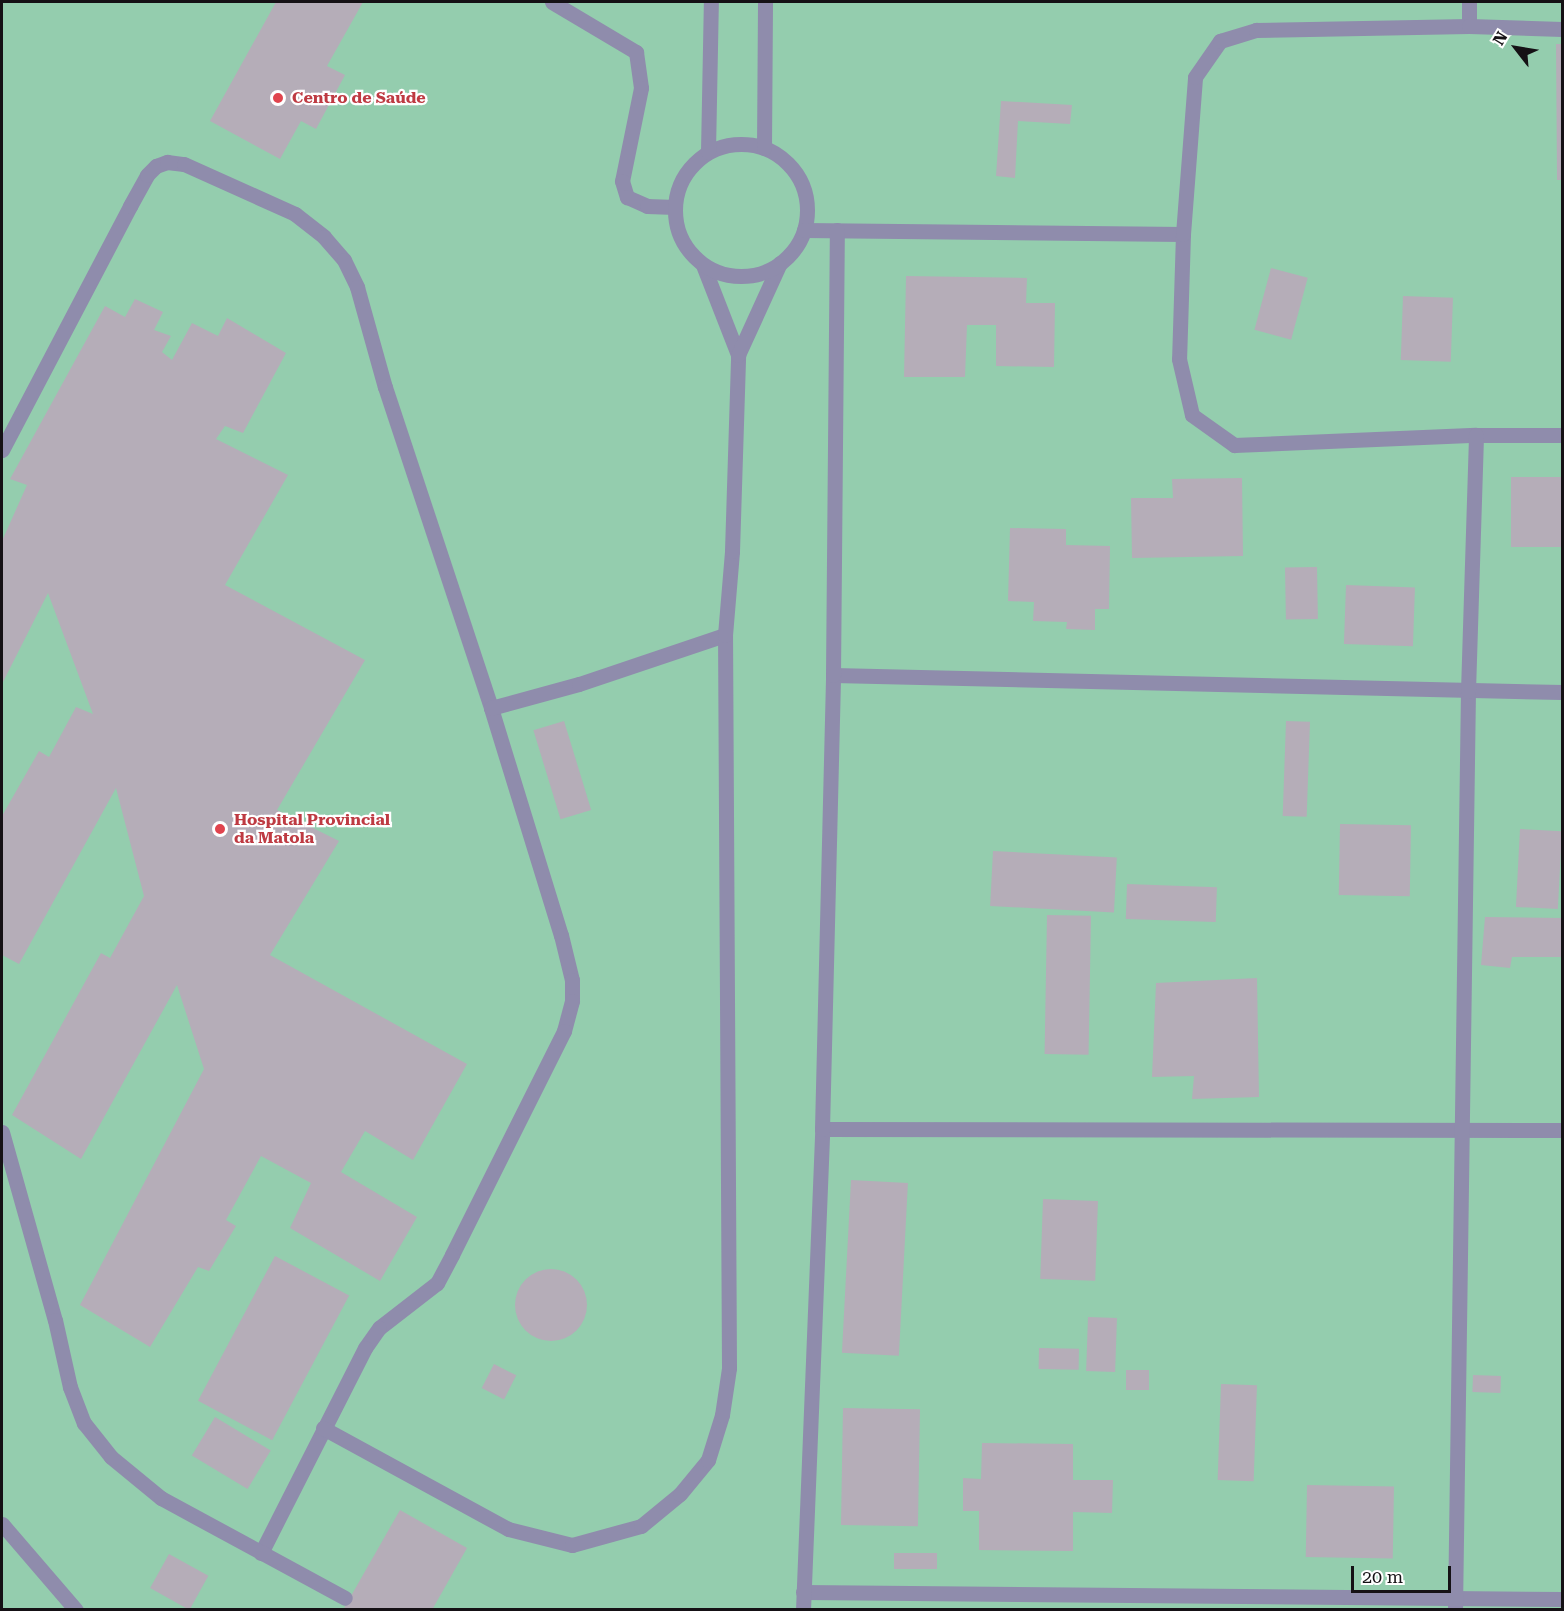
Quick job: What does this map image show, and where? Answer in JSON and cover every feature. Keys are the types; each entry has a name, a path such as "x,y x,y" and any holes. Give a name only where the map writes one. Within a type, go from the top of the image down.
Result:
{"street":[{"path":"552,2 636,52 641,88 622,181 627,197 647,206 675,207"},
{"path":"708,152 711,2"},
{"path":"764,148 765,2"},
{"path":"1469,2 1469,26"},
{"path":"1563,29 1469,26 1256,30 1220,41 1195,77 1183,234 1179,359 1192,416 1234,445 1476,435 1563,435"},
{"path":"745,144 764,148 781,157 795,172 804,190 807,210 804,230 795,248 780,263 762,273 742,277 721,274 703,265 687,250 677,230 675,207 679,186 691,166 708,152 726,145 745,144"},
{"path":"2,450 130,206 147,176 156,166 167,162 184,164 295,214 324,237 344,260 357,287 385,387 491,708 561,935 572,980 572,1001 564,1031 436,1283 379,1328 365,1348 261,1552"},
{"path":"804,230 1183,234"},
{"path":"803,1610 822,1129 832,675 837,230"},
{"path":"323,1428 508,1529 572,1545 642,1526 680,1494 708,1460 722,1415 729,1368 725,635 732,551 738,355 780,263"},
{"path":"703,265 738,355"},
{"path":"1455,1604 1468,691 1476,435"},
{"path":"491,708 579,684 725,635"},
{"path":"832,675 1563,692"},
{"path":"822,1129 1462,1128 1563,1130"},
{"path":"2,1132 55,1320 70,1387 84,1423 111,1458 161,1498 345,1598"},
{"path":"2,1524 76,1610"},
{"path":"803,1592 1455,1604 1563,1599"}],"green space":[{"path":"2,2 1562,2 1562,1609 2,1609"}],"building":[{"name":"Centro de Saúde","path":"276,2 363,2 327,66 345,75 316,129 301,121 280,159 210,121"},
{"path":"1556,44 1562,44 1562,180 1557,180"},
{"path":"1001,101 1072,105 1070,124 1018,121 1015,178 996,176"},
{"path":"1271,268 1308,278 1291,340 1254,330"},
{"path":"906,276 1027,278 1026,303 1055,303 1054,367 996,366 996,325 967,325 965,377 904,377"},
{"path":"1403,296 1453,298 1451,362 1401,360"},
{"name":"Hospital Provincial da Matola","path":"135,299 163,312 154,330 171,336 162,352 172,360 192,323 218,336 227,318 286,353 243,433 225,426 216,439 288,475 225,585 365,660 277,810 339,841 270,955 467,1064 413,1160 365,1131 341,1172 417,1217 380,1281 290,1228 311,1183 261,1156 226,1220 236,1226 209,1271 198,1267 150,1347 80,1305 204,1069 177,985 81,1159 12,1115 101,953 110,958 144,896 116,788 19,964 2,955 2,816 39,751 49,757 76,707 93,714 48,593 2,684 2,541 27,485 10,479 105,306 125,317"},
{"path":"1511,477 1562,477 1562,547 1511,547"},
{"path":"1242,478 1243,556 1132,558 1131,498 1173,498 1172,479"},
{"path":"1010,528 1066,529 1066,545 1110,546 1109,609 1095,609 1095,630 1066,629 1067,622 1033,621 1034,602 1008,601"},
{"path":"1317,567 1318,619 1286,620 1285,568"},
{"path":"1346,585 1415,587 1413,646 1344,644"},
{"path":"564,721 591,810 561,819 533,730"},
{"path":"1286,721 1310,722 1307,817 1283,816"},
{"path":"1340,824 1411,825 1410,896 1339,895"},
{"path":"1520,829 1562,831 1558,909 1516,907"},
{"path":"993,851 1117,857 1114,912 990,906"},
{"path":"1127,884 1217,887 1216,922 1126,919"},
{"path":"1047,915 1091,916 1089,1055 1045,1054"},
{"path":"1485,917 1562,918 1562,957 1512,957 1510,968 1481,965"},
{"path":"1257,978 1259,1097 1192,1099 1194,1076 1152,1077 1156,983"},
{"path":"851,1180 908,1183 899,1356 842,1353"},
{"path":"1043,1199 1098,1201 1095,1281 1040,1279"},
{"path":"275,1256 349,1295 272,1440 198,1401"},
{"path":"551,1269 571,1275 581,1285 587,1305 581,1325 571,1335 551,1341 531,1335 521,1325 515,1305 521,1285 531,1275"},
{"path":"1088,1317 1117,1318 1115,1372 1086,1371"},
{"path":"1039,1348 1079,1349 1079,1370 1039,1369"},
{"path":"494,1364 516,1375 504,1399 482,1388"},
{"path":"1126,1370 1149,1370 1149,1390 1126,1390"},
{"path":"1473,1375 1501,1376 1500,1393 1472,1392"},
{"path":"1221,1384 1257,1385 1254,1481 1218,1480"},
{"path":"843,1408 920,1409 918,1526 841,1525"},
{"path":"215,1417 271,1450 248,1489 192,1456"},
{"path":"982,1443 1073,1444 1073,1480 1113,1480 1112,1513 1073,1512 1073,1551 979,1550 979,1511 963,1511 963,1478 981,1479"},
{"path":"1307,1485 1394,1487 1393,1559 1306,1557"},
{"path":"400,1510 467,1548 432,1610 343,1610"},
{"path":"894,1553 937,1553 937,1569 894,1569"},
{"path":"169,1554 208,1576 189,1610 150,1588"}],"place":[{"name":"Centro de Saúde","path":"278,98"},
{"name":"Hospital Provincial da Matola","path":"220,829"}]}
